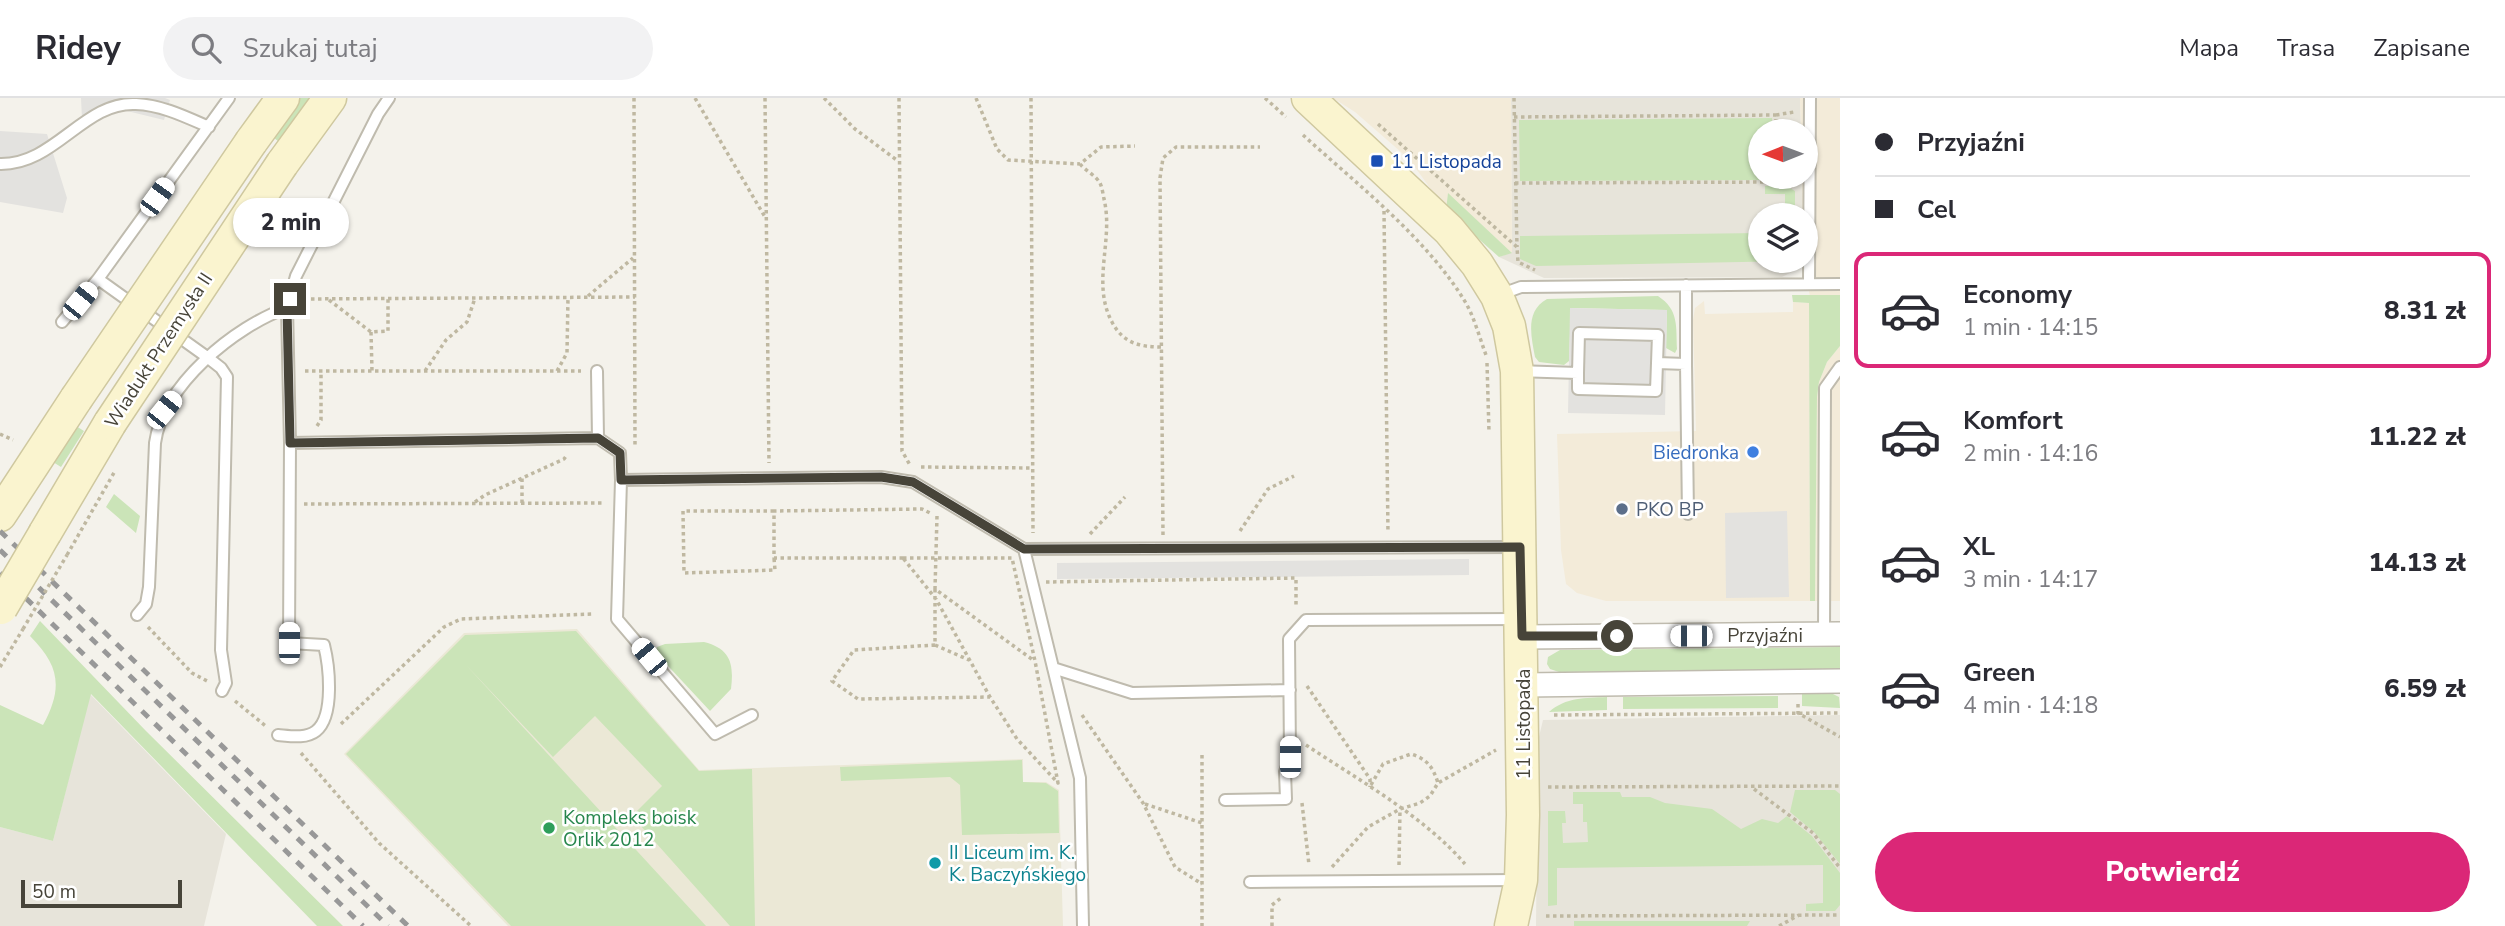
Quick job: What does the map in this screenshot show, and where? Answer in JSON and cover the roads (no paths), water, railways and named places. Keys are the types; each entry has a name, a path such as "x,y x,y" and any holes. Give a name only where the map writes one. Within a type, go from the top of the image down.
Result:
{"main road":[{"name":"Wiadukt Przemysła II","path":"5,507 283,98"},
{"name":"Wiadukt Przemysła II","path":"8,616 56,544 110,423 282,164 330,98"},
{"name":"11 Listopada","path":"1297,107 1448,230 1477,264 1497,296 1509,326 1517,371 1523,685 1521,880 1511,926"}],"street":[{"name":"Przyjaźni","path":"1522,628 1832,634"},
{"path":"1523,685 1840,681"}],"lane":[{"path":"62,322 98,279 229,98"},
{"path":"278,735 303,736 317,731 327,715 330,669 324,645 289,643 288,304 296,276 378,114 389,98"},
{"path":"1809,284 1810,98"},
{"path":"0,163 9,164 39,155 104,109 135,104 168,110 209,127"},
{"path":"98,279 207,357 221,368 227,377 220,650 226,683 222,691"},
{"path":"1497,296 1521,287 1840,284"},
{"path":"1686,285 1688,514"},
{"path":"137,615 146,604 149,587 157,427 164,410 207,357 253,322 288,304"},
{"path":"1579,333 1658,335 1657,391 1578,389 1578,373 1579,333"},
{"path":"1657,363 1686,364"},
{"path":"1832,634 1825,388 1840,367"},
{"path":"597,371 598,438"},
{"path":"1517,371 1578,373"},
{"path":"290,443 598,438 620,453 617,619 715,734 752,715"},
{"path":"621,480 881,477 913,482 1024,549 1520,547"},
{"path":"1024,549 1080,778 1083,926"},
{"path":"1225,800 1286,799 1285,772 1290,757 1289,639 1306,620 1522,628"},
{"path":"1053,668 1132,693 1290,690"},
{"path":"1250,882 1521,880"}],"railway":[{"path":"0,531 408,926"},
{"path":"0,550 388,926"},
{"path":"0,573 363,926"}],"place":[{"name":"11 Listopada","path":"1377,161"},
{"name":"Biedronka","path":"1753,452"},
{"name":"PKO BP","path":"1622,509"},
{"name":"Kompleks boisk Orlik 2012","path":"549,828"},
{"name":"II Liceum im. K. K. Baczyńskiego","path":"935,863"}]}
